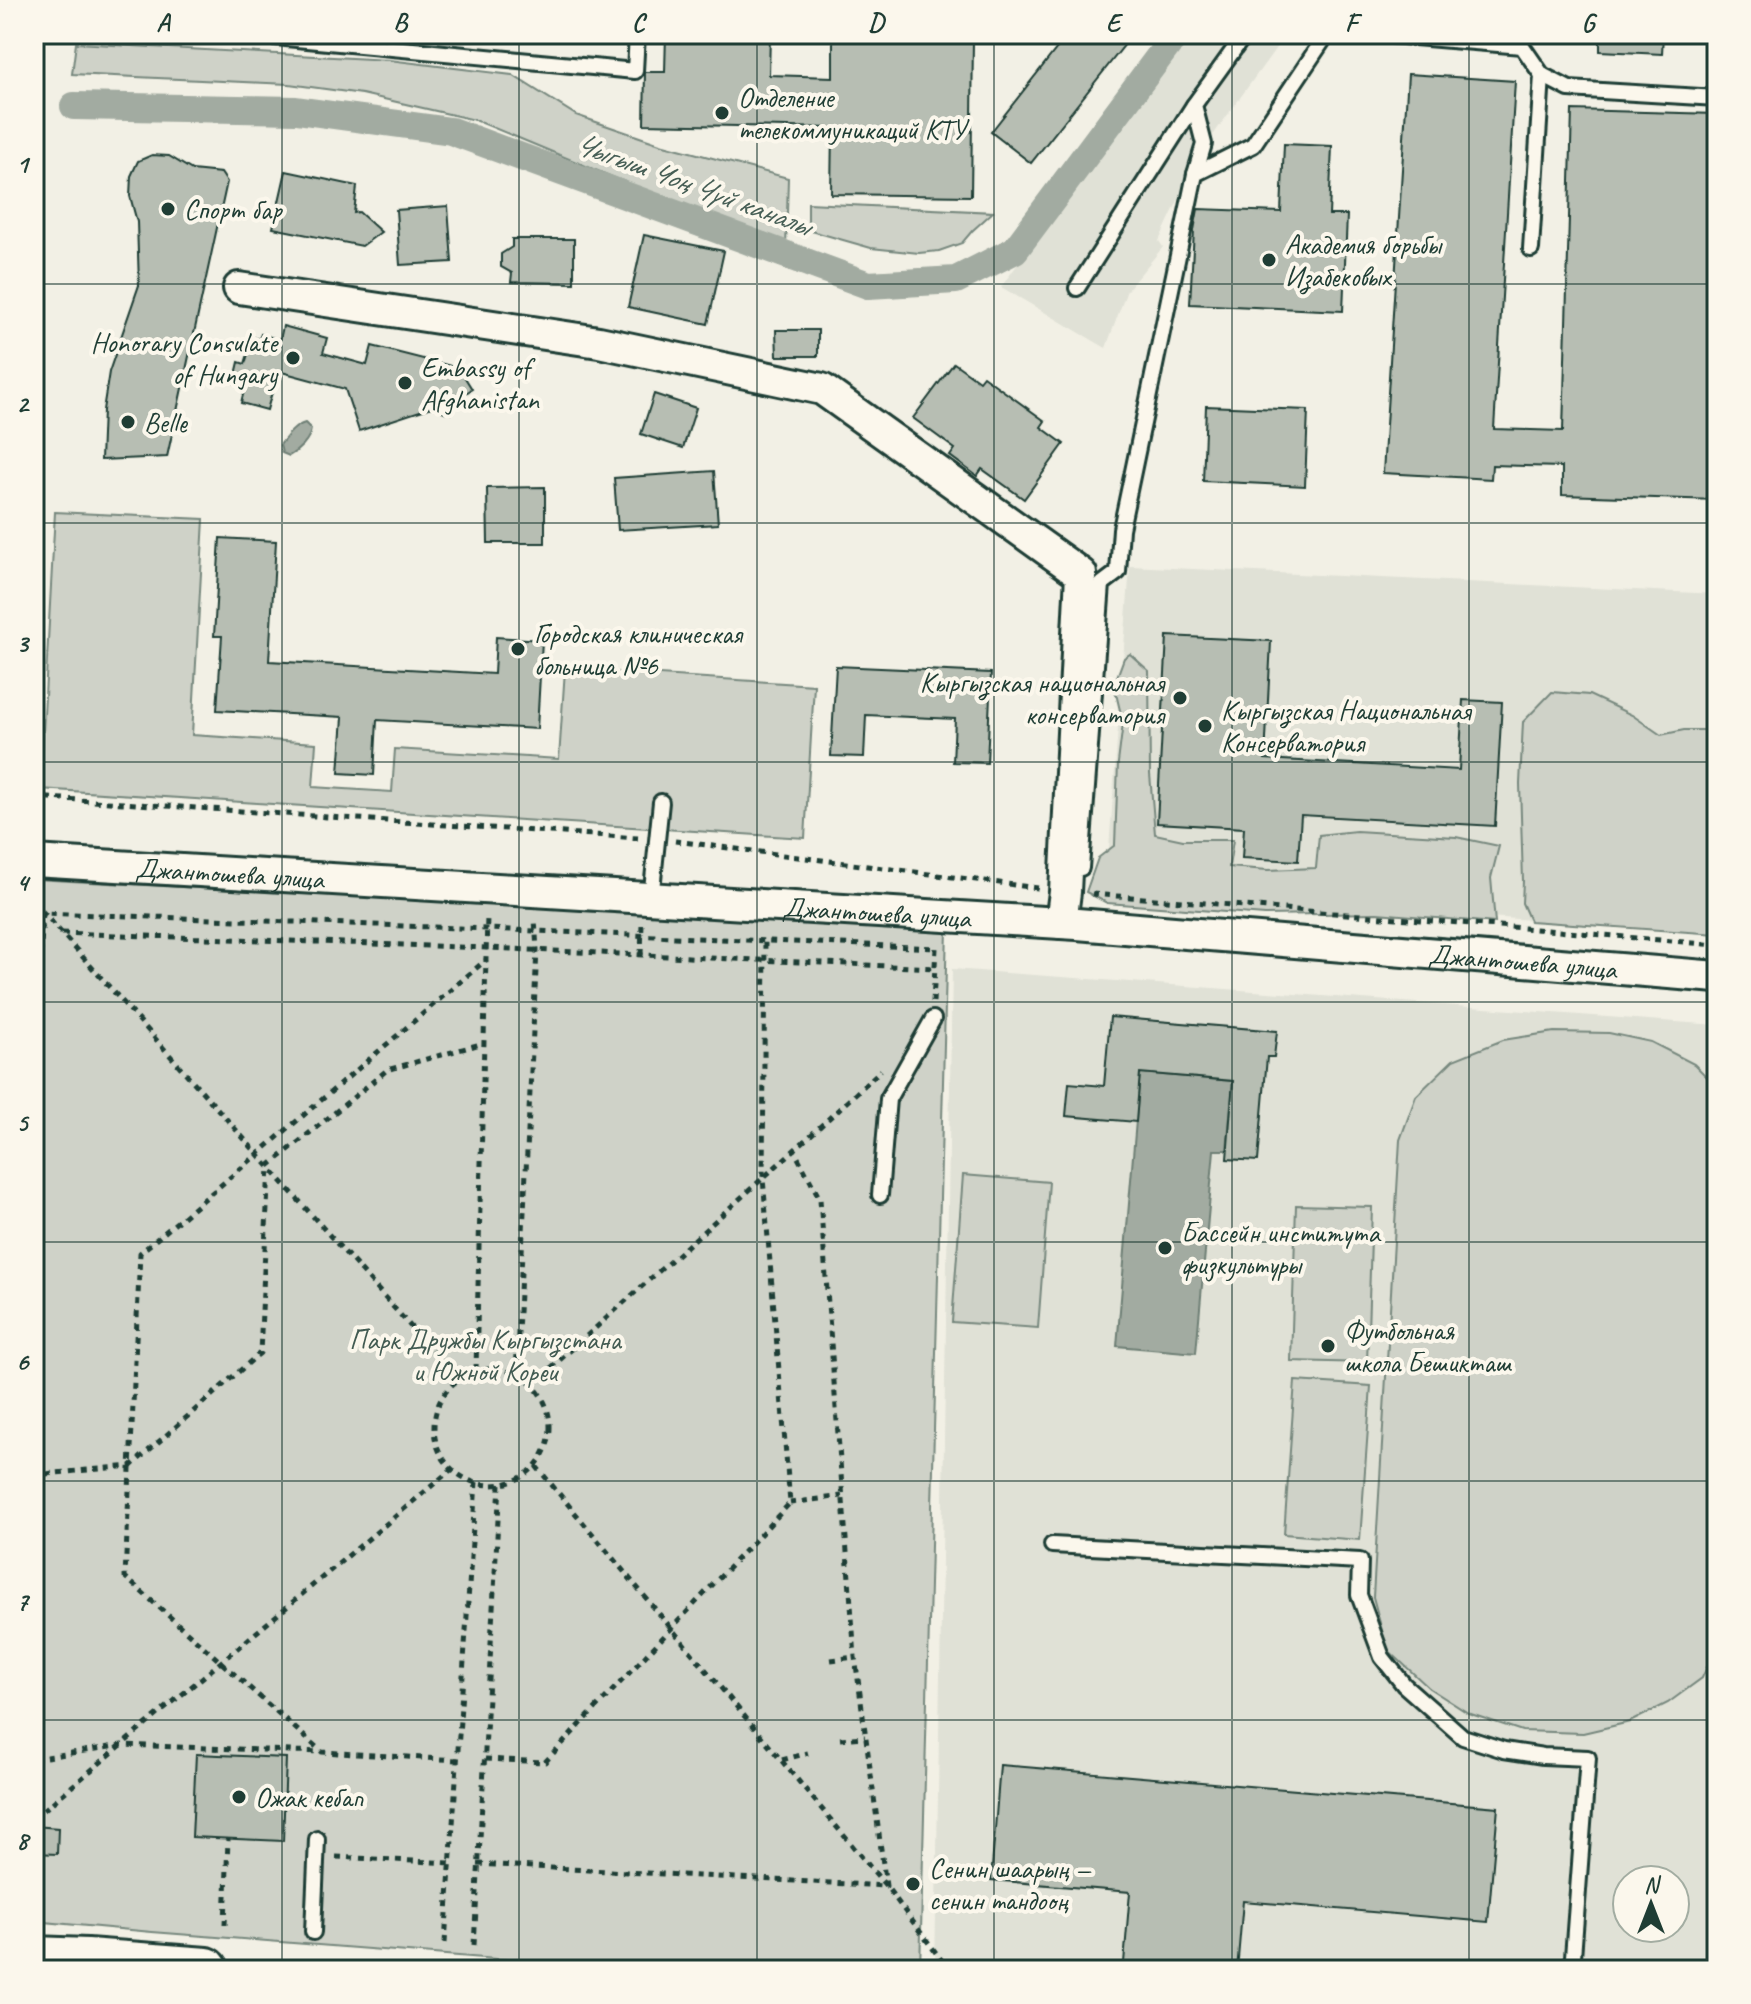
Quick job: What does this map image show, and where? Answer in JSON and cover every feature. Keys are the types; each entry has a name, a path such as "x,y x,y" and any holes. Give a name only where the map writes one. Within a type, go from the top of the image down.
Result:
{"main road":[{"path":"34,1959 129,1968 206,1970"}],"street":[{"path":"239,288 599,342 822,389 1081,574 1069,924"},
{"name":"Джантошева улица","path":"34,861 1069,924 1717,977"}],"lane":[{"path":"244,34 635,71 637,34"},
{"path":"1077,288 1194,105 1245,34"},
{"path":"1195,174 1253,145 1327,34"},
{"path":"1379,34 1522,46 1542,75 1569,89 1717,98"},
{"path":"1531,249 1542,75"},
{"path":"1072,892 1102,584 1118,572 1121,529 1195,174 1204,144 1194,105"},
{"path":"651,899 661,802"},
{"path":"880,1195 888,1099 933,1019"},
{"path":"1052,1545 1360,1561 1359,1595 1382,1657 1404,1685 1463,1737 1504,1750 1588,1758 1572,1970"},
{"path":"313,1932 317,1839"}],"path":[{"path":"34,797 658,839 1072,892 1717,945"},
{"path":"476,1370 488,889"},
{"path":"516,1373 537,950 535,892"},
{"path":"34,902 458,1380"},
{"path":"43,913 936,948"},
{"path":"34,1062 43,913"},
{"path":"933,1019 937,915"},
{"path":"62,933 935,968"},
{"path":"765,941 763,1178 790,1503"},
{"path":"322,1752 125,1577 140,1253 487,959"},
{"path":"34,1475 131,1466 260,1353 269,1166 387,1070 484,1043"},
{"path":"533,1384 882,1068"},
{"path":"794,1150 820,1199 855,1657 886,1886"},
{"path":"496,1368 516,1373 533,1384 545,1401 551,1423 549,1444 536,1466 520,1478 489,1485 469,1480 452,1469 437,1444 435,1414 443,1395 458,1380 476,1370 496,1368"},
{"path":"536,1466 886,1886 949,1970"},
{"path":"34,1818 452,1469"},
{"path":"445,1943 476,1482"},
{"path":"474,1945 500,1484"},
{"path":"485,1759 545,1762 790,1503 842,1496"},
{"path":"831,1660 855,1657"},
{"path":"840,1739 865,1737"},
{"path":"34,1759 122,1745 458,1760"},
{"path":"781,1760 808,1753"},
{"path":"225,1925 228,1838"},
{"path":"336,1857 451,1863"},
{"path":"478,1864 886,1886"}],"shaded area":[{"path":"1186,34 1286,34 1211,138 1205,160 1197,160 1159,241 1163,247 1127,290 1106,348 1001,287"},
{"path":"305,423 311,429 306,441 289,456 282,453 280,445 294,429"},
{"path":"1130,566 1717,594 1717,933 1106,890"},
{"path":"952,969 1717,1025 1717,1970 935,1970"},
{"name":"Бассейн института физкультуры","path":"1140,1073 1233,1081 1227,1150 1214,1150 1196,1353 1117,1346"}],"green space":[{"path":"76,43 389,60 512,75 576,115 660,144 788,178 786,249 475,120 362,94 289,84 72,74"},
{"path":"808,203 993,212 962,243 939,251 919,253 871,248 808,230"},
{"path":"55,512 204,519 192,735 316,743 313,787 392,792 395,749 559,759 565,669 814,685 805,838 40,789"},
{"path":"1130,654 1149,671 1150,774 1155,834 1183,840 1233,840 1229,867 1268,870 1316,868 1319,835 1356,831 1456,837 1499,846 1491,878 1495,923 1377,913 1265,915 1107,903 1086,892 1098,858 1115,845 1123,723 1114,685 1124,658"},
{"path":"1552,692 1589,695 1632,715 1661,735 1684,730 1709,730 1717,744 1717,934 1530,921 1522,903 1520,784 1523,722"},
{"name":"Парк Дружбы Кыргызстана и Южной Кореи","path":"34,879 947,928 920,1970 638,1970 34,1921"},
{"path":"1554,1032 1609,1033 1651,1042 1694,1064 1717,1087 1717,1645 1702,1678 1668,1703 1630,1722 1583,1733 1522,1731 1468,1713 1429,1688 1387,1649 1373,1597 1400,1140 1416,1096 1453,1060 1503,1040"},
{"path":"963,1175 1049,1182 1038,1328 952,1322"},
{"path":"1296,1205 1372,1207 1367,1363 1291,1361"},
{"path":"1295,1381 1371,1386 1360,1540 1284,1534"}],"building":[{"path":"666,34 770,34 769,75 833,77 833,37 973,40 971,196 831,194 832,128 644,124 645,72 665,72"},
{"path":"1068,34 1133,34 1031,163 991,132"},
{"path":"1600,34 1663,34 1662,54 1600,51"},
{"path":"1408,74 1515,81 1494,429 1563,431 1572,110 1717,114 1717,500 1562,495 1562,467 1492,465 1491,479 1383,473"},
{"name":"Академия борьбы Изабековых","path":"1284,144 1332,146 1329,215 1347,215 1343,311 1190,304 1198,209 1281,212"},
{"path":"152,155 169,156 192,170 221,173 227,182 167,457 101,460 103,410 109,372 139,285 137,222 130,196 131,176 138,161"},
{"path":"286,171 357,186 354,213 359,212 381,232 362,246 273,228"},
{"path":"448,206 452,262 400,265 396,210"},
{"path":"644,235 724,251 708,324 628,307"},
{"path":"512,239 574,239 574,283 511,282 512,273 501,267 501,254 512,247"},
{"path":"283,326 327,338 323,353 367,365 372,346 459,368 472,389 457,399 450,414 432,407 359,431 345,389 278,371 267,410 241,403 245,386 234,383 239,362 245,364 253,337 259,339 261,334 280,340"},
{"path":"776,330 818,330 818,356 777,356"},
{"path":"954,363 979,381 983,376 1045,421 1041,427 1064,444 1024,499 982,469 977,476 950,456 955,449 913,418"},
{"path":"654,394 696,408 683,448 641,434"},
{"path":"1206,406 1308,410 1305,486 1203,481"},
{"path":"714,471 718,524 618,530 614,478"},
{"path":"545,487 545,543 488,543 487,488"},
{"name":"Городская клиническая больница №6","path":"220,538 276,541 269,661 494,674 496,637 542,640 537,729 377,720 374,775 339,773 343,717 217,710 222,636 214,636"},
{"path":"1167,636 1271,641 1265,759 1459,770 1463,700 1502,702 1495,826 1301,815 1298,861 1242,858 1244,828 1157,823"},
{"path":"836,666 991,673 987,763 953,762 955,719 866,715 864,757 831,756"},
{"path":"1110,1017 1277,1031 1274,1057 1267,1057 1258,1161 1227,1159 1233,1081 1140,1073 1136,1122 1066,1116 1069,1083 1104,1086"},
{"name":"Ожак кебап","path":"196,1754 286,1758 283,1841 192,1837"},
{"path":"1000,1765 1498,1807 1488,1922 1243,1901 1237,1970 1124,1963 1130,1892 991,1880"},
{"path":"34,1826 58,1828 57,1854 34,1853"}],"waterway":[{"name":"Чыгыш Чоң Чүй каналы","path":"74,106 296,110 451,131 868,285 956,280 1015,250 1176,34"}],"place":[{"name":"Отделение телекоммуникаций КТУ","path":"722,113"},
{"name":"Спорт бар","path":"168,209"},
{"name":"Академия борьбы Изабековых","path":"1269,260"},
{"name":"Honorary Consulate of Hungary","path":"293,358"},
{"name":"Embassy of Afghanistan","path":"405,383"},
{"name":"Belle","path":"128,422"},
{"name":"Городская клиническая больница №6","path":"518,649"},
{"name":"Кыргызская национальная консерватория","path":"1180,698"},
{"name":"Кыргызская Национальная Консерватория","path":"1205,726"},
{"name":"Бассейн института физкультуры","path":"1165,1248"},
{"name":"Футбольная школа Бешикташ","path":"1328,1346"},
{"name":"Ожак кебап","path":"239,1797"},
{"name":"Сенин шаарың — сенин тандооң","path":"913,1884"}]}
